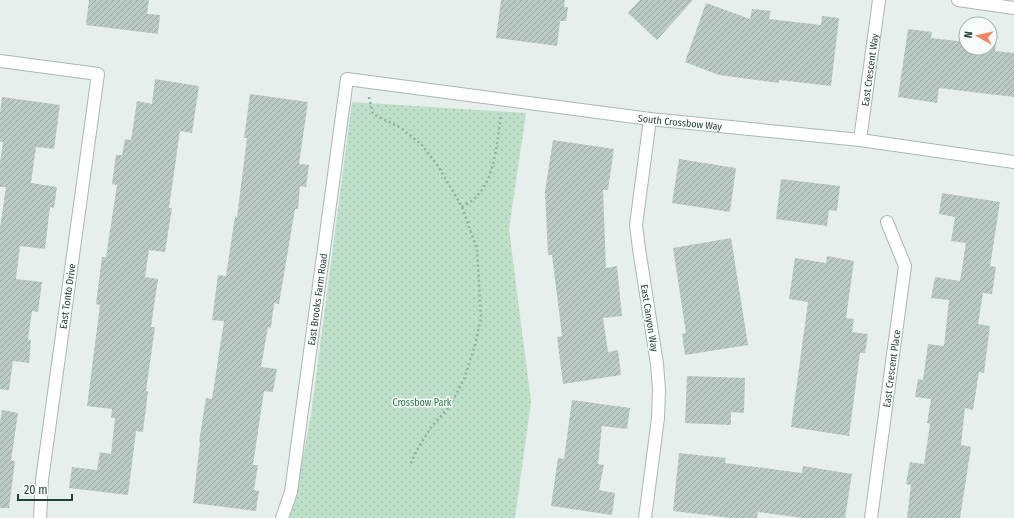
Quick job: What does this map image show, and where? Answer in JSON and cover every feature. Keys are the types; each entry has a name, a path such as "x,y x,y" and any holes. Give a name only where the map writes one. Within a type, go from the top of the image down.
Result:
{"street":[{"name":"East Crescent Way","path":"860,140 879,0"},
{"path":"958,0 1014,8"},
{"name":"East Tonto Drive","path":"0,61 98,74 42,480 40,518"},
{"name":"South Crossbow Way","path":"347,79 650,119 860,140 1014,162"},
{"name":"East Brooks Farm Road","path":"282,518 291,492 347,79"},
{"name":"East Canyon Way","path":"645,518 658,418 659,389 657,364 636,225 650,119"},
{"name":"East Crescent Place","path":"871,518 905,266 887,222"}],"path":[{"path":"364,81 373,114 401,128 422,145 438,166 462,207 477,250 481,318 475,345 464,379 450,406 432,426 418,448 410,465"},
{"path":"462,207 477,196 494,162 502,99"}],"green space":[{"name":"Crossbow Park","path":"352,102 526,113 509,229 531,402 515,518 288,518 293,508 311,415"}],"building":[{"path":"89,0 149,0 147,14 160,15 158,34 86,25"},
{"path":"501,0 565,0 564,7 568,7 566,21 560,21 557,46 496,38"},
{"path":"640,0 693,0 657,40 628,13"},
{"path":"706,3 750,19 752,9 771,11 769,19 821,25 822,16 839,18 831,86 779,80 779,83 719,75 685,62"},
{"path":"908,29 932,32 931,38 958,41 958,56 998,56 998,51 1014,53 1014,97 939,88 937,103 898,97"},
{"path":"155,79 199,86 192,133 180,131 169,208 172,208 165,252 149,250 145,277 158,279 151,327 155,327 146,391 148,391 143,432 136,431 128,495 69,488 72,467 97,470 100,452 111,454 115,418 111,418 112,409 87,406 100,305 96,304 102,257 106,257 117,185 112,184 116,155 122,155 125,139 131,140 137,101 152,104"},
{"path":"250,94 308,102 299,164 309,165 306,187 300,186 298,209 295,209 279,304 274,303 271,328 268,327 261,367 277,369 273,392 264,391 253,465 258,465 254,490 259,491 256,511 193,503 199,442 206,398 212,399 224,321 212,320 218,275 226,276 235,216 237,217 247,138 244,138"},
{"path":"2,97 60,105 54,149 36,147 31,183 57,187 54,208 50,207 45,249 20,246 16,279 42,282 38,312 32,311 28,339 31,340 29,363 13,361 9,390 0,389 0,228 6,187 0,187 0,163 3,142 0,142 0,114"},
{"path":"553,140 614,149 608,190 603,190 606,268 617,266 622,316 603,318 608,352 618,350 621,375 563,384 557,337 562,336 552,255 548,255 545,191"},
{"path":"679,159 736,168 730,212 672,203"},
{"path":"781,179 840,186 837,211 829,210 827,226 776,219"},
{"path":"942,193 1000,202 990,266 996,267 992,294 983,293 978,324 990,326 984,373 979,372 973,410 965,408 961,445 971,447 960,518 907,518 911,485 906,484 910,462 924,464 930,424 927,423 931,399 915,397 918,379 923,380 928,344 944,346 949,300 931,298 935,277 960,281 966,243 951,241 955,217 939,214"},
{"path":"731,238 748,345 685,355 682,334 686,333 673,248"},
{"path":"827,256 854,261 846,318 854,319 852,332 868,334 865,353 860,353 849,436 791,427 808,302 789,299 795,258 826,263"},
{"path":"687,376 745,378 744,413 731,412 731,425 685,423"},
{"path":"572,400 630,408 627,429 602,426 598,464 604,465 599,490 615,493 612,515 551,506 558,458 564,459"},
{"path":"2,410 18,413 11,460 15,461 9,508 0,508 0,423"},
{"path":"679,453 726,458 725,463 802,473 803,466 852,474 845,518 803,518 758,512 757,518 731,518 673,511"}]}
